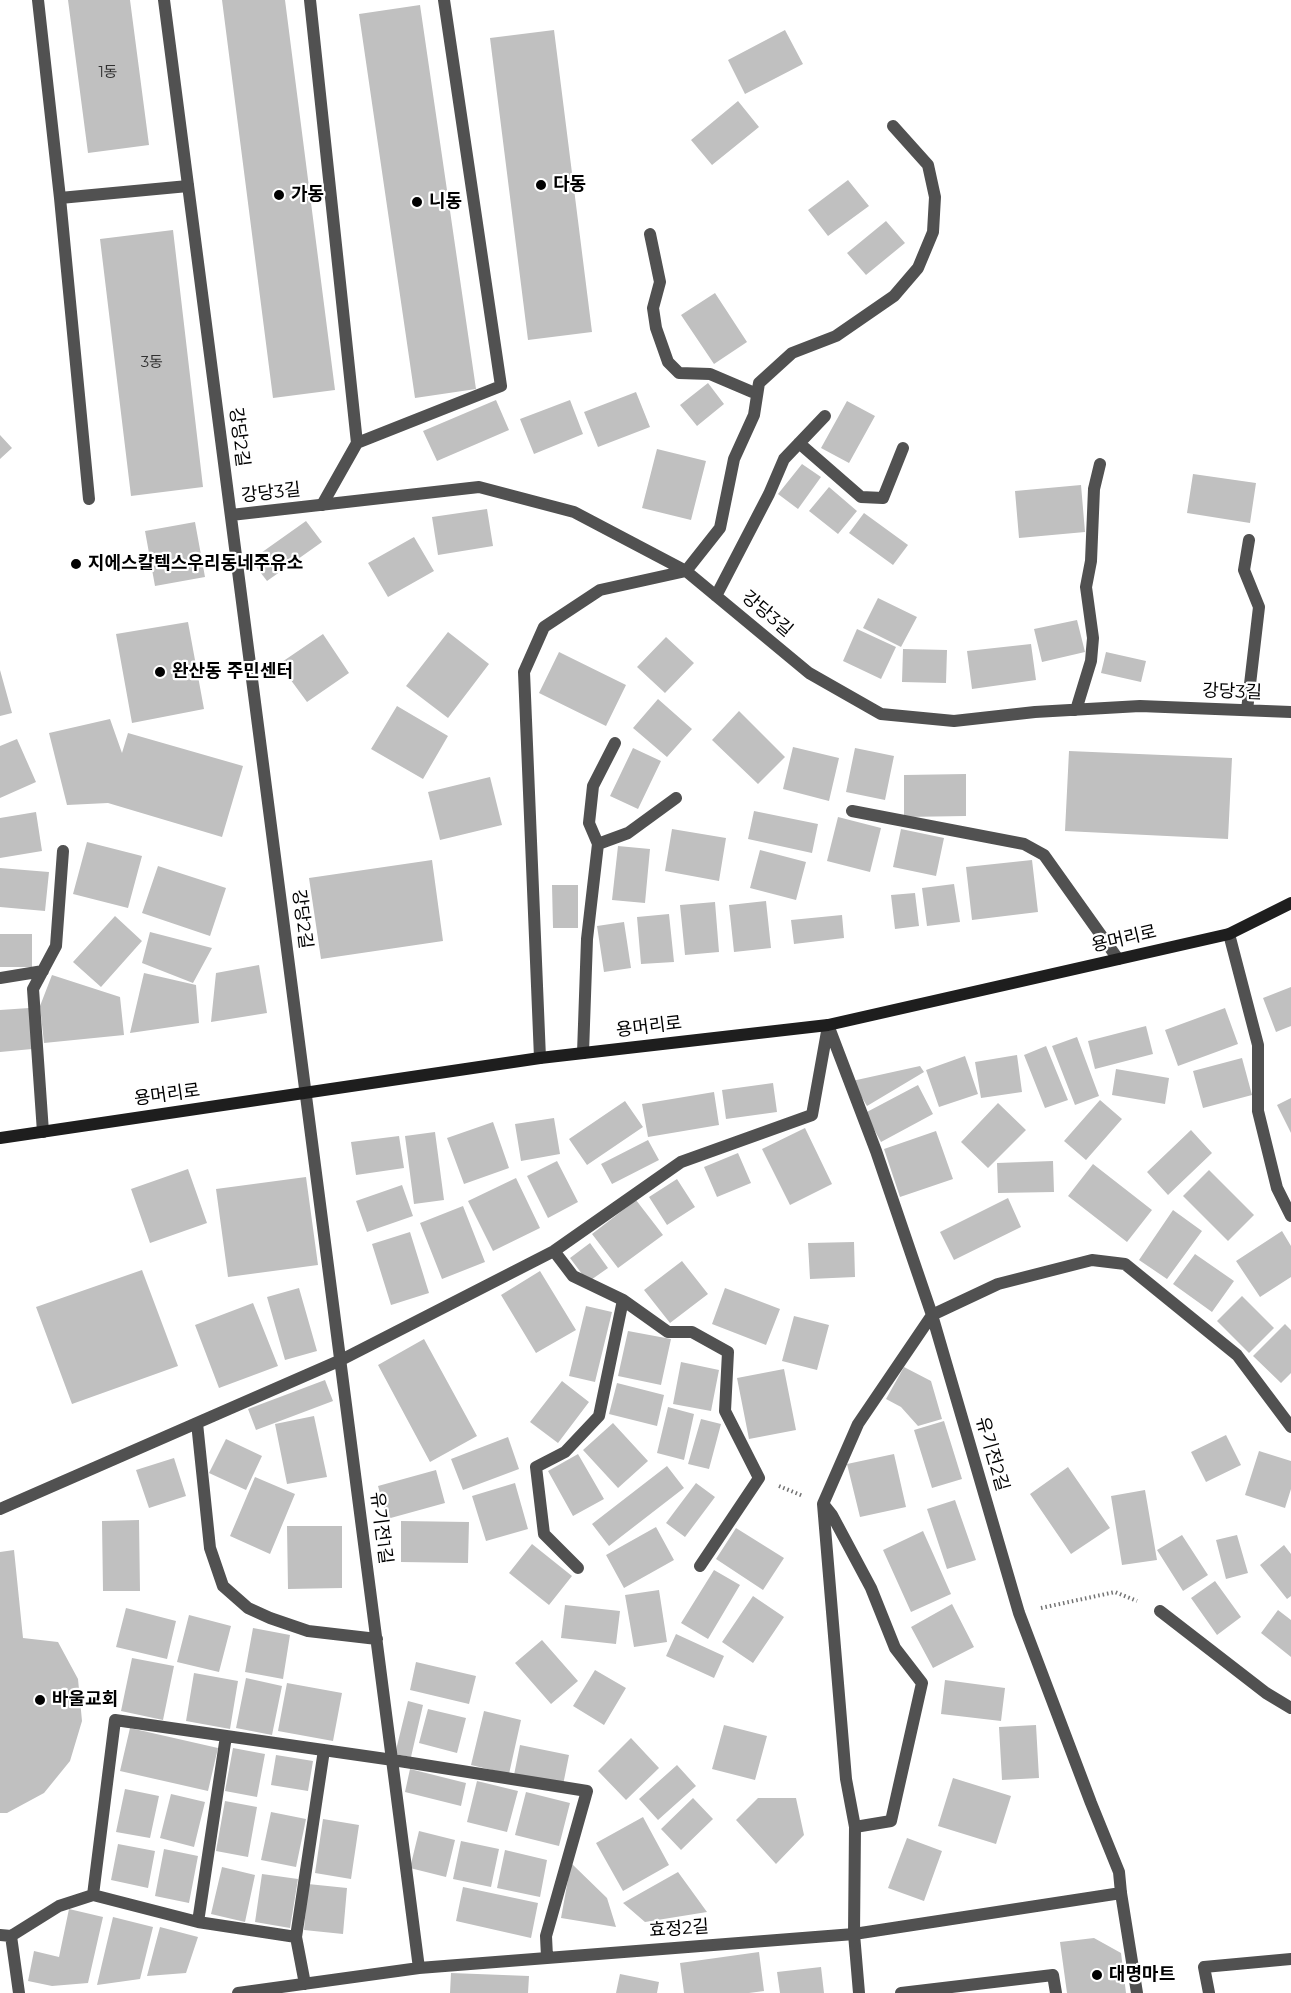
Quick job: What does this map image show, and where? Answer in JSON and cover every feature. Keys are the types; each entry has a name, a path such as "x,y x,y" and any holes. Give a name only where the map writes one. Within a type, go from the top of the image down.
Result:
{"street":[{"path":"38,0 89,499"},
{"name":"강당2길","path":"164,0 306,1092"},
{"path":"310,0 357,443 322,505"},
{"path":"357,443 501,386 444,0"},
{"path":"540,1058 524,672 544,627 600,590 686,571 720,528 734,459 754,415 759,384 792,353 836,336 894,296 918,268 933,231 936,197 928,165 893,126"},
{"path":"60,198 188,186"},
{"path":"650,234 660,282 653,308 656,328 668,362 679,373 710,374 757,394"},
{"path":"716,596 769,494 784,459 825,416"},
{"path":"799,443 861,497 883,498 903,448"},
{"path":"1076,710 1091,661 1093,638 1086,587 1091,561 1094,489 1100,464"},
{"name":"강당3길","path":"231,515 479,487 574,512 686,571 809,673 881,714 954,721 1140,706 1291,712"},
{"path":"1247,710 1259,607 1244,570 1249,540"},
{"path":"583,1053 587,939 598,844 589,823 593,786 615,743"},
{"path":"598,844 628,833 676,798"},
{"path":"852,811 1024,844 1044,855 1118,959"},
{"path":"43,1132 33,989 56,946 63,851"},
{"name":"용머리로","path":"0,1138 540,1058 828,1025 1229,933 1291,903"},
{"path":"1229,933 1258,1044 1258,1111 1277,1188 1291,1216"},
{"path":"0,978 43,971"},
{"path":"0,1509 340,1360 554,1251 681,1162 812,1115 828,1025"},
{"name":"유기전2길","path":"828,1025 876,1150 932,1315 1020,1613 1119,1872 1137,1993"},
{"name":"유기전1길","path":"306,1092 419,1968"},
{"path":"554,1251 573,1276 623,1300 668,1332 692,1332 728,1352 725,1412 759,1478 700,1566"},
{"path":"859,1993 854,1934 855,1827 846,1779 823,1504 858,1424 932,1315 998,1284 1092,1260 1125,1264 1237,1355 1291,1427"},
{"path":"578,1568 544,1534 536,1467 565,1452 599,1416 623,1300"},
{"path":"197,1423 210,1548 223,1586 248,1608 270,1618 308,1631 377,1639"},
{"path":"823,1504 832,1515 871,1588 895,1648 922,1683 891,1821 855,1827"},
{"path":"1160,1611 1266,1693 1291,1708"},
{"path":"93,1895 115,1720 587,1791 546,1936 547,1957"},
{"path":"198,1922 226,1736"},
{"path":"305,1984 296,1937 324,1750"},
{"name":"효정2길","path":"238,1993 419,1968 854,1934 1121,1893"},
{"path":"19,1993 5,1936 59,1906 93,1895 198,1922 296,1937"},
{"path":"1209,1993 1204,1967 1291,1959"},
{"path":"901,1993 1053,1975 1056,1993"}],"path":[{"path":"759,1478 823,1504"},
{"path":"1020,1613 1115,1592 1160,1611"}],"building":[{"path":"68,0 130,0 149,145 88,153"},
{"name":"가동","path":"222,0 285,0 335,390 273,398"},
{"name":"니동","path":"420,5 476,389 415,398 359,14"},
{"name":"다동","path":"554,30 592,332 528,340 490,38"},
{"path":"785,30 803,64 745,94 728,60"},
{"path":"738,101 759,127 712,165 691,140"},
{"path":"848,180 869,206 828,236 808,210"},
{"path":"886,221 905,243 866,275 847,253"},
{"path":"173,230 203,487 131,496 100,239"},
{"path":"715,293 747,342 714,364 681,315"},
{"path":"708,383 724,404 697,426 680,405"},
{"path":"636,392 650,427 598,447 584,412"},
{"path":"496,400 509,430 437,461 423,431"},
{"path":"570,400 583,434 534,454 520,419"},
{"path":"847,401 875,416 849,463 821,448"},
{"path":"0,435 12,448 0,459"},
{"path":"657,449 706,461 691,520 642,508"},
{"path":"802,464 821,477 798,509 778,494"},
{"path":"1193,474 1256,483 1250,523 1187,513"},
{"path":"1081,485 1085,532 1019,538 1015,491"},
{"path":"829,487 857,511 838,534 809,511"},
{"path":"487,509 493,546 438,555 432,517"},
{"path":"864,513 908,545 893,565 849,533"},
{"path":"306,521 322,542 267,581 251,560"},
{"path":"195,522 205,577 155,586 145,531"},
{"path":"414,537 434,571 388,597 368,563"},
{"path":"878,598 917,617 901,647 863,628"},
{"path":"1077,620 1085,652 1042,662 1034,629"},
{"name":"완산동 주민센터","path":"188,622 204,709 132,723 116,634"},
{"path":"857,629 896,647 881,679 843,661"},
{"path":"448,632 489,664 448,718 406,686"},
{"path":"323,634 349,673 307,702 279,664"},
{"path":"666,637 694,663 665,693 637,667"},
{"path":"1031,644 1036,680 972,689 967,651"},
{"path":"903,649 947,650 946,683 902,682"},
{"path":"559,652 626,685 606,726 539,693"},
{"path":"1106,652 1146,661 1141,682 1101,673"},
{"path":"0,670 12,713 0,716"},
{"path":"658,699 692,729 667,757 633,728"},
{"path":"397,706 448,736 423,779 371,749"},
{"path":"739,711 785,757 758,784 712,740"},
{"path":"110,719 122,753 128,733 243,766 222,837 108,803 67,805 49,733"},
{"path":"17,739 36,782 0,798 0,746"},
{"path":"793,747 839,758 829,801 783,789"},
{"path":"633,748 661,761 638,809 610,796"},
{"path":"855,748 894,756 885,800 846,792"},
{"path":"1069,751 1232,758 1228,839 1065,831"},
{"path":"966,774 966,816 904,817 904,775"},
{"path":"490,777 502,825 440,840 428,792"},
{"path":"754,811 818,824 812,853 748,839"},
{"path":"36,812 42,851 0,858 0,818"},
{"path":"838,817 881,828 870,872 827,861"},
{"path":"672,829 726,838 719,881 665,871"},
{"path":"901,829 944,838 936,876 893,867"},
{"path":"87,842 142,856 128,908 73,894"},
{"path":"618,846 650,849 645,903 612,900"},
{"path":"760,850 806,862 796,900 750,888"},
{"path":"432,860 443,941 321,959 309,878"},
{"path":"1032,860 1038,912 972,920 966,867"},
{"path":"158,866 226,888 210,936 142,913"},
{"path":"0,868 49,872 45,911 0,907"},
{"path":"954,884 960,922 927,926 922,888"},
{"path":"552,885 578,885 578,928 553,928"},
{"path":"915,893 919,926 895,929 891,895"},
{"path":"766,901 771,948 734,952 729,905"},
{"path":"715,902 719,952 685,955 680,905"},
{"path":"669,914 674,962 641,964 637,917"},
{"path":"842,915 844,938 794,944 791,920"},
{"path":"115,916 142,941 101,987 73,962"},
{"path":"624,922 631,968 604,972 597,926"},
{"path":"150,932 212,948 193,983 142,963"},
{"path":"0,934 32,934 32,967 0,967"},
{"path":"259,965 267,1013 211,1022 216,973"},
{"path":"144,973 196,985 199,1023 130,1033"},
{"path":"52,975 120,997 124,1035 44,1043 40,1006"},
{"path":"1291,987 1291,1026 1276,1032 1263,998"},
{"path":"29,1008 32,1049 0,1052 0,1010"},
{"path":"1225,1008 1238,1044 1178,1066 1165,1030"},
{"path":"1146,1026 1153,1054 1095,1069 1088,1041"},
{"path":"1077,1037 1099,1096 1075,1105 1052,1046"},
{"path":"1046,1046 1068,1100 1045,1108 1024,1055"},
{"path":"1017,1055 1022,1092 981,1098 975,1062"},
{"path":"965,1056 978,1094 939,1107 926,1070"},
{"path":"1242,1058 1252,1095 1203,1108 1193,1071"},
{"path":"920,1066 924,1072 867,1106 852,1081"},
{"path":"1116,1069 1169,1078 1165,1104 1112,1095"},
{"path":"773,1083 777,1112 726,1119 722,1090"},
{"path":"918,1085 933,1114 881,1142 865,1113"},
{"path":"714,1092 719,1125 648,1137 642,1104"},
{"path":"1291,1098 1291,1133 1277,1105"},
{"path":"1100,1100 1122,1119 1086,1160 1064,1141"},
{"path":"625,1101 643,1127 587,1165 569,1139"},
{"path":"998,1103 1026,1130 988,1168 961,1142"},
{"path":"554,1118 560,1154 521,1161 515,1124"},
{"path":"493,1122 509,1168 464,1184 447,1138"},
{"path":"805,1128 832,1184 790,1205 762,1149"},
{"path":"1191,1130 1212,1153 1168,1195 1147,1172"},
{"path":"936,1131 953,1179 900,1197 884,1149"},
{"path":"435,1132 444,1200 414,1204 405,1136"},
{"path":"399,1136 404,1168 356,1175 351,1142"},
{"path":"648,1140 659,1160 612,1184 601,1164"},
{"path":"738,1153 751,1183 717,1197 704,1167"},
{"path":"557,1161 578,1202 548,1218 527,1176"},
{"path":"1053,1161 1054,1192 998,1193 997,1163"},
{"path":"1093,1164 1152,1210 1127,1242 1068,1196"},
{"path":"188,1169 207,1223 150,1243 131,1189"},
{"path":"1209,1170 1254,1215 1228,1241 1183,1196"},
{"path":"306,1177 318,1265 228,1277 216,1189"},
{"path":"516,1178 540,1228 493,1251 468,1201"},
{"path":"677,1179 695,1207 667,1225 649,1197"},
{"path":"402,1185 413,1216 367,1232 356,1201"},
{"path":"1008,1198 1021,1227 954,1260 940,1232"},
{"path":"636,1200 663,1235 618,1268 592,1234"},
{"path":"463,1206 485,1262 442,1279 420,1223"},
{"path":"1173,1210 1202,1231 1167,1279 1139,1260"},
{"path":"1282,1231 1291,1246 1291,1277 1260,1297 1236,1261"},
{"path":"410,1232 429,1293 391,1305 372,1244"},
{"path":"854,1242 855,1277 810,1279 808,1243"},
{"path":"590,1243 608,1268 588,1282 570,1258"},
{"path":"1195,1254 1234,1281 1212,1312 1173,1284"},
{"path":"682,1261 708,1294 670,1323 644,1290"},
{"path":"142,1270 178,1366 72,1404 36,1307"},
{"path":"540,1271 576,1330 536,1353 501,1295"},
{"path":"299,1288 317,1351 285,1360 267,1297"},
{"path":"725,1288 780,1309 766,1345 712,1324"},
{"path":"1242,1296 1274,1328 1249,1353 1217,1321"},
{"path":"253,1303 278,1366 219,1388 195,1325"},
{"path":"586,1306 612,1312 595,1382 569,1376"},
{"path":"794,1316 829,1325 817,1370 782,1361"},
{"path":"1285,1324 1291,1330 1291,1373 1281,1383 1253,1356"},
{"path":"628,1331 671,1339 661,1385 618,1376"},
{"path":"424,1339 477,1436 430,1462 378,1365"},
{"path":"681,1362 719,1370 711,1411 673,1404"},
{"path":"904,1367 931,1381 942,1419 918,1426 901,1407 886,1399"},
{"path":"784,1369 796,1430 749,1439 737,1378"},
{"path":"325,1380 333,1401 256,1430 248,1409"},
{"path":"562,1381 589,1402 558,1443 530,1422"},
{"path":"617,1383 664,1395 657,1426 609,1414"},
{"path":"668,1407 694,1414 684,1460 657,1453"},
{"path":"314,1416 327,1477 287,1484 275,1424"},
{"path":"701,1419 721,1424 709,1469 688,1464"},
{"path":"944,1421 962,1479 932,1488 914,1430"},
{"path":"613,1423 648,1461 618,1488 583,1450"},
{"path":"1226,1435 1241,1465 1206,1482 1191,1452"},
{"path":"508,1437 519,1469 463,1490 451,1459"},
{"path":"226,1439 262,1456 246,1490 209,1473"},
{"path":"1259,1451 1291,1461 1291,1489 1285,1508 1245,1495"},
{"path":"578,1454 604,1499 573,1516 548,1471"},
{"path":"894,1454 906,1507 860,1517 847,1464"},
{"path":"174,1458 186,1496 149,1508 136,1470"},
{"path":"667,1466 684,1488 609,1546 592,1524"},
{"path":"1068,1467 1110,1528 1071,1554 1030,1494"},
{"path":"436,1470 445,1503 387,1519 378,1486"},
{"path":"255,1477 295,1494 270,1554 230,1536"},
{"path":"515,1483 528,1529 486,1541 472,1496"},
{"path":"696,1483 715,1497 685,1537 666,1523"},
{"path":"1145,1490 1157,1560 1122,1565 1111,1496"},
{"path":"955,1500 976,1560 947,1569 927,1509"},
{"path":"139,1520 140,1591 103,1591 102,1521"},
{"path":"401,1521 469,1522 468,1563 401,1562"},
{"path":"287,1526 342,1526 342,1588 288,1589"},
{"path":"656,1527 674,1560 624,1588 606,1555"},
{"path":"736,1528 784,1558 763,1590 716,1559"},
{"path":"923,1531 951,1594 911,1612 883,1550"},
{"path":"1182,1535 1208,1575 1183,1591 1157,1550"},
{"path":"1237,1535 1248,1573 1226,1579 1216,1540"},
{"path":"532,1544 572,1576 549,1605 509,1573"},
{"path":"1284,1545 1291,1554 1291,1596 1287,1599 1260,1565"},
{"name":"바울교회","path":"14,1550 23,1638 58,1642 78,1679 82,1721 70,1761 44,1793 7,1813 0,1813 0,1552"},
{"path":"714,1570 740,1585 708,1639 681,1623"},
{"path":"1215,1581 1241,1617 1217,1635 1191,1598"},
{"path":"659,1590 667,1642 634,1647 625,1595"},
{"path":"753,1596 784,1617 753,1663 722,1642"},
{"path":"952,1604 974,1647 933,1668 911,1627"},
{"path":"565,1605 620,1611 616,1644 561,1638"},
{"path":"126,1608 176,1621 167,1659 116,1647"},
{"path":"1278,1610 1291,1620 1291,1657 1261,1633"},
{"path":"189,1615 231,1626 219,1672 177,1662"},
{"path":"253,1628 290,1635 283,1679 245,1672"},
{"path":"676,1634 724,1656 714,1678 666,1656"},
{"path":"542,1640 578,1681 551,1704 515,1663"},
{"path":"132,1658 174,1666 163,1720 121,1711"},
{"path":"416,1662 476,1676 469,1704 410,1690"},
{"path":"595,1670 626,1688 604,1725 573,1706"},
{"path":"194,1673 238,1681 230,1729 186,1721"},
{"path":"246,1678 282,1686 272,1735 236,1728"},
{"path":"945,1680 1005,1688 1001,1721 941,1714"},
{"path":"287,1683 342,1693 333,1741 278,1731"},
{"path":"408,1701 423,1705 411,1757 395,1754"},
{"path":"428,1709 466,1718 457,1753 419,1743"},
{"path":"484,1711 521,1720 509,1774 471,1765"},
{"path":"724,1725 767,1736 755,1780 712,1769"},
{"path":"1036,1725 1039,1778 1002,1780 999,1727"},
{"path":"130,1728 218,1748 208,1791 120,1771"},
{"path":"631,1738 659,1768 626,1800 598,1771"},
{"path":"520,1745 569,1755 563,1785 514,1775"},
{"path":"233,1748 265,1754 257,1797 225,1791"},
{"path":"276,1755 313,1761 308,1791 271,1785"},
{"path":"677,1765 696,1786 658,1820 639,1799"},
{"path":"410,1769 466,1783 461,1806 405,1792"},
{"path":"953,1778 1011,1796 996,1844 938,1826"},
{"path":"477,1781 518,1791 507,1832 467,1822"},
{"path":"125,1789 159,1796 150,1838 116,1832"},
{"path":"526,1792 570,1803 559,1846 515,1835"},
{"path":"171,1794 205,1802 194,1847 160,1838"},
{"path":"693,1798 713,1819 681,1850 661,1829"},
{"path":"758,1798 796,1798 804,1835 776,1864 736,1820"},
{"path":"225,1801 257,1807 248,1857 216,1851"},
{"path":"271,1812 306,1819 296,1867 261,1860"},
{"path":"643,1817 669,1865 623,1891 596,1843"},
{"path":"323,1819 359,1825 351,1879 315,1873"},
{"path":"419,1831 455,1840 446,1877 410,1868"},
{"path":"907,1838 942,1851 924,1901 888,1888"},
{"path":"461,1841 499,1849 491,1887 453,1879"},
{"path":"118,1844 155,1851 148,1888 111,1880"},
{"path":"164,1849 198,1856 189,1903 155,1896"},
{"path":"505,1850 547,1860 540,1897 497,1888"},
{"path":"571,1863 607,1898 616,1927 561,1918"},
{"path":"222,1867 255,1875 245,1922 211,1914"},
{"path":"678,1872 707,1912 645,1922 623,1903"},
{"path":"262,1874 298,1879 290,1928 255,1922"},
{"path":"308,1884 347,1888 343,1934 304,1930"},
{"path":"463,1887 538,1903 531,1938 456,1921"},
{"path":"69,1909 103,1917 88,1983 52,1986 28,1981 34,1951 59,1957"},
{"path":"113,1917 153,1927 140,1979 97,1985"},
{"path":"160,1927 198,1937 186,1973 147,1976"},
{"path":"1094,1938 1121,1953 1126,1993 1067,1993 1060,1942"},
{"path":"759,1952 764,1991 684,1993 680,1963"},
{"path":"821,1967 824,1993 780,1993 777,1972"},
{"path":"451,1973 529,1976 528,1993 450,1993"},
{"path":"620,1974 659,1982 657,1993 616,1993"}],"place":[{"name":"다동","path":"541,185"},
{"name":"가동","path":"279,195"},
{"name":"니동","path":"417,202"},
{"name":"지에스칼텍스우리동네주유소","path":"76,564"},
{"name":"완산동 주민센터","path":"160,672"},
{"name":"바울교회","path":"40,1700"},
{"name":"대명마트","path":"1097,1975"}]}
